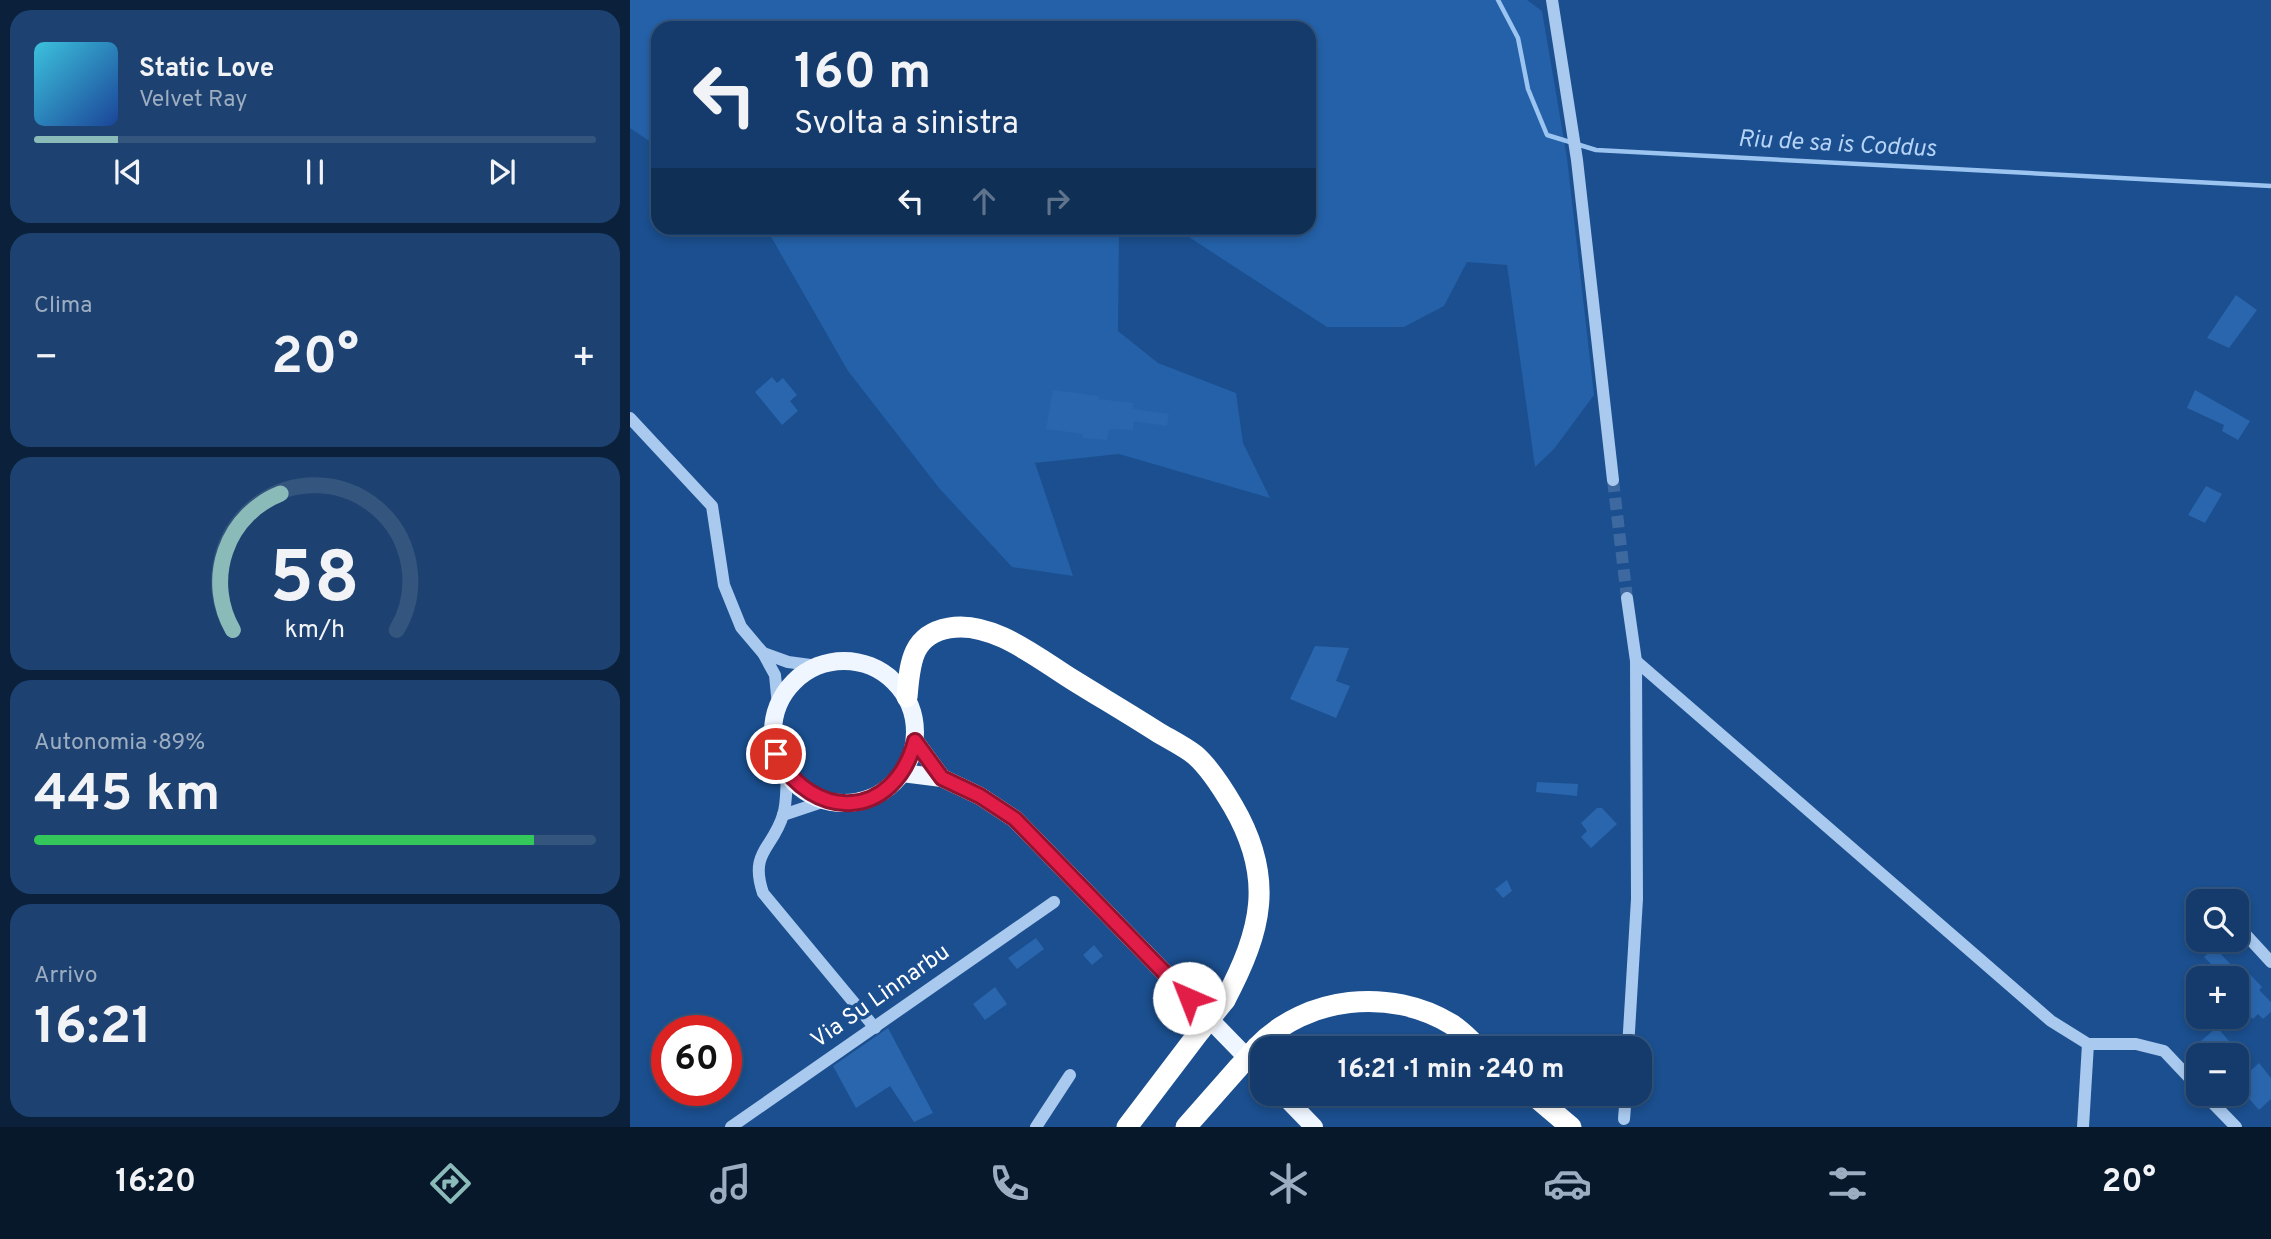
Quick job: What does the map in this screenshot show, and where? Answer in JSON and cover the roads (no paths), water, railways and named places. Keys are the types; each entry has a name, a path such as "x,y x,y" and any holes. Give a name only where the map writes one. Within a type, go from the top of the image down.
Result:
{"highway":[{"path":"906,697 911,654 923,642 949,628 986,631 1047,664 1196,756 1223,790 1243,823 1255,850 1259,877 1258,911 1252,938 1228,994 1127,1127"},
{"path":"1270,1036 1300,1017 1346,1002 1369,1000 1420,1011 1451,1024 1465,1036"},
{"path":"1186,1127 1250,1055"},
{"path":"1546,1106 1571,1127"}],"main road":[{"path":"836,661 874,667 892,680 906,697 914,719 915,741 902,773 887,789 868,799 846,803 825,800 805,791 788,775 776,754 773,730 778,706 787,689 818,666 836,661"},
{"path":"915,741 942,778"},
{"path":"902,773 942,778 980,796 1015,819 1250,1061"},
{"path":"1294,1106 1314,1127"}],"street":[{"path":"1552,0 1576,152 1613,480"},
{"path":"630,418 712,506 724,586 741,626 763,653 775,675 778,706"},
{"path":"1627,598 1636,660 1637,899 1629,1036"},
{"path":"763,653 788,662 818,666"},
{"path":"1636,660 2051,1021 2088,1044 2136,1044 2164,1051 2186,1074"},
{"path":"788,775 783,815 764,848 757,873 763,893 875,1028"},
{"path":"783,815 825,800"},
{"name":"Via Su Linnarbu","path":"731,1127 1054,902"},
{"path":"2249,938 2271,962"},
{"path":"2083,1127 2088,1044"},
{"path":"1037,1127 1070,1075"},
{"path":"1624,1119 1625,1106"},
{"path":"2215,1106 2235,1127"}],"waterway":[{"name":"Riu de sa is Coddus","path":"1498,0 1518,38 1528,89 1547,135 1596,150 2271,186"}],"tunnel":[{"path":"1613,480 1627,598"}]}
